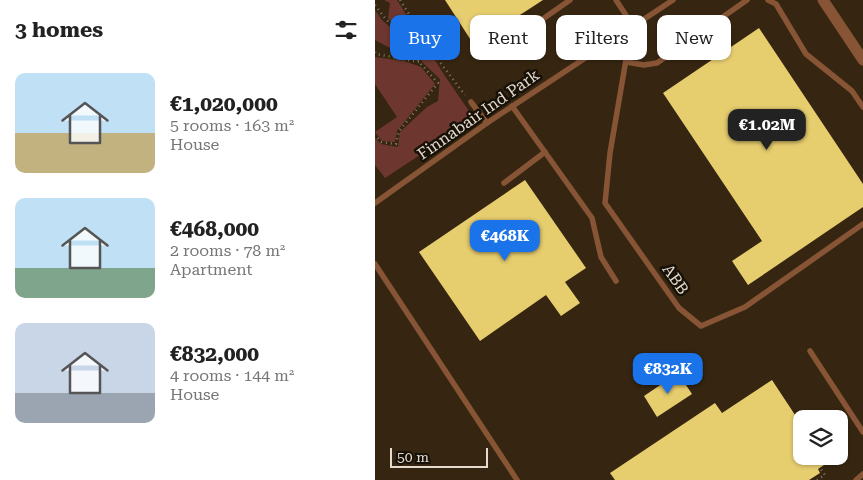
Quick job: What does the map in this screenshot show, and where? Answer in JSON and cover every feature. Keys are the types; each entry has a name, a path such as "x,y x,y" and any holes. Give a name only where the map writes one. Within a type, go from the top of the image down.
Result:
{"street":[{"path":"825,1 863,60"}],"lane":[{"path":"546,17 570,0"},
{"path":"616,0 626,15"},
{"name":"Finnabair Ind Park","path":"647,17 673,0"},
{"path":"626,62 644,65 657,62 747,0"},
{"path":"768,0 776,4 806,54 852,91 863,107"},
{"name":"Finnabair Ind Park","path":"375,203 487,123 582,60"},
{"name":"ABB","path":"626,62 609,153 605,203 679,308 701,326 745,307 863,224"},
{"path":"471,102 487,123"},
{"path":"512,106 591,218 601,257 616,281"},
{"path":"504,183 545,152"},
{"path":"375,264 517,480"},
{"path":"810,351 863,432"},
{"path":"856,480 863,474"}],"path":[{"path":"401,0 439,61 471,102"},
{"path":"375,6 404,38 419,62 438,83 399,131 396,144 381,142 375,135"},
{"path":"375,52 376,54 419,62"},
{"path":"817,480 825,475 820,468"}],"shaded area":[{"path":"384,0 397,0 406,15 390,15 390,20 388,18 390,3"},
{"path":"375,10 390,27 390,48 375,40"},
{"path":"375,57 404,61 421,67 435,84 397,131 395,142 382,141 375,132 397,117 375,84"},
{"path":"421,60 435,60 473,117 473,120 385,178 375,165 375,138 381,144 398,147 400,132 427,107 438,101 440,79"}],"building":[{"path":"445,0 543,0 520,15 470,15 470,39 460,23 460,15 455,15"},
{"path":"759,28 863,184 863,207 748,285 732,261 762,241 663,93 712,60 731,60 731,47"},
{"path":"525,180 586,268 565,282 580,303 561,316 546,295 480,341 419,252"},
{"path":"678,373 692,394 657,417 644,396"},
{"path":"772,380 793,412 793,465 824,465 818,469 820,473 809,480 615,480 610,473 715,403 722,413"}]}
